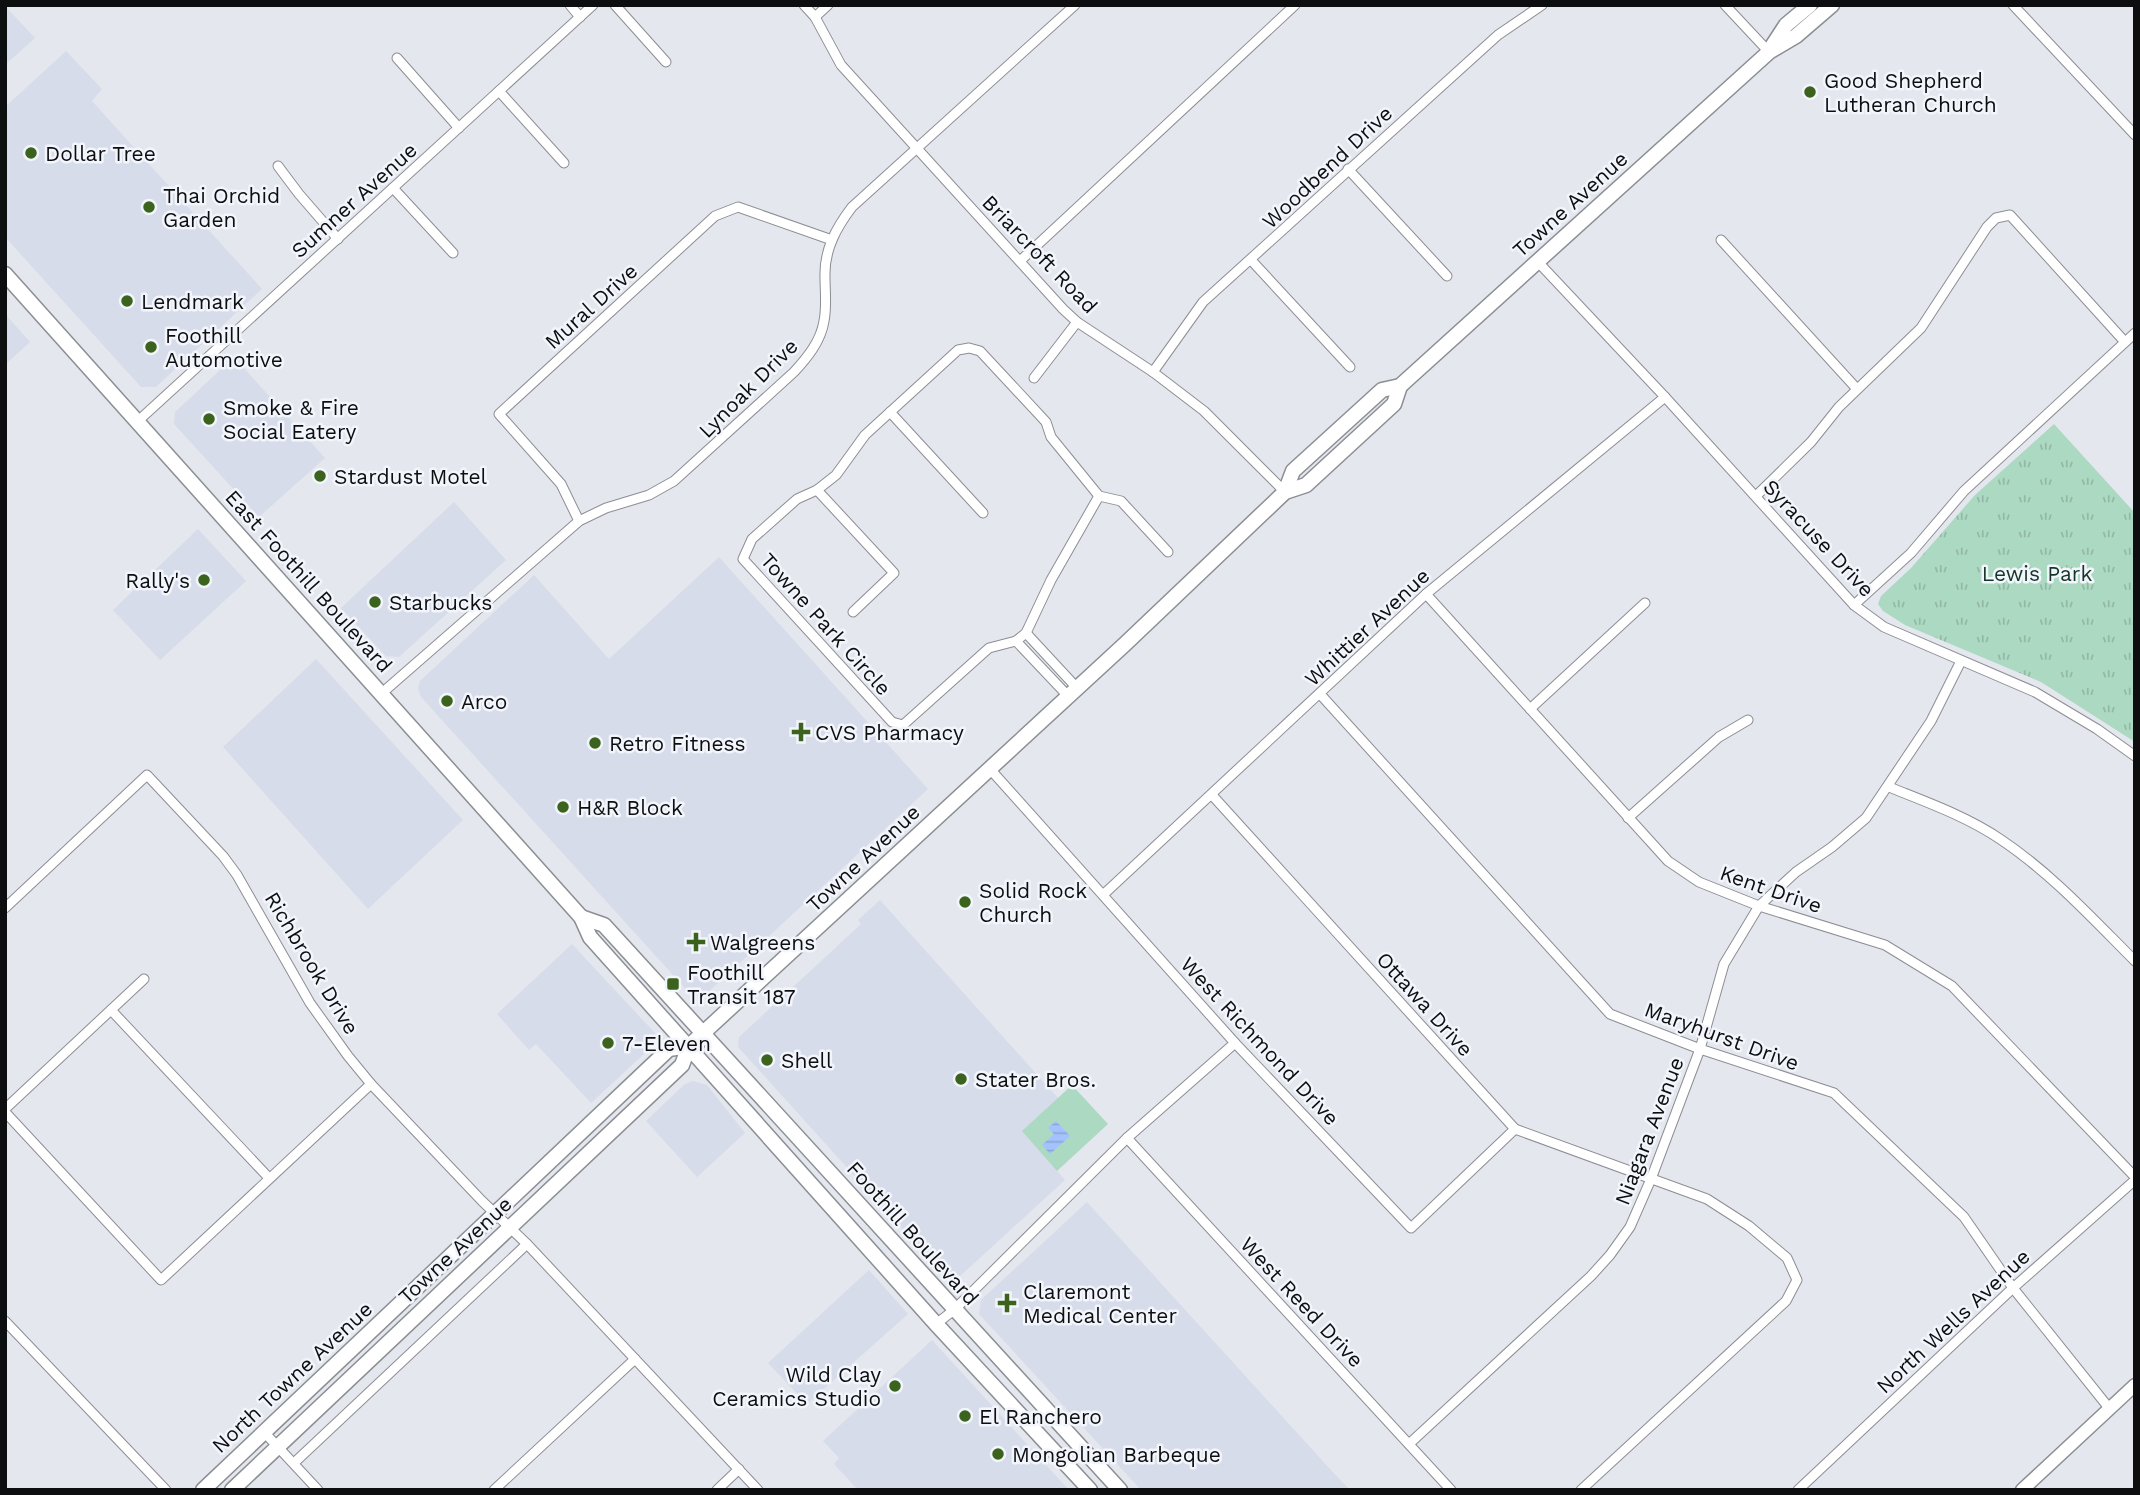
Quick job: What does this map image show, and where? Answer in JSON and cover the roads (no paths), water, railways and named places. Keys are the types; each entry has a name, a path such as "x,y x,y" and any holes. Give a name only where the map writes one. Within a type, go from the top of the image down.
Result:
{"main road":[{"name":"Towne Avenue","path":"1769,52 1786,25 1810,5"},
{"name":"Towne Avenue","path":"232,1490 682,1065 689,1046 1285,492 1306,485 1394,404 1400,386 1769,52 1796,36 1832,5"},
{"name":"East Foothill Boulevard","path":"5,274 581,917 590,937 689,1046"},
{"name":"East Foothill Boulevard","path":"581,917 604,925 704,1034"},
{"name":"Foothill Boulevard","path":"704,1034 1120,1490"},
{"name":"Foothill Boulevard","path":"689,1046 936,1324 1090,1490"},
{"name":"North Towne Avenue","path":"203,1490 669,1049 689,1046"},
{"path":"2022,1490 2135,1385"}],"street":[{"path":"570,5 580,17"},
{"name":"Sumner Avenue","path":"138,421 593,5"},
{"path":"615,5 666,62"},
{"name":"Briarcroft Road","path":"804,5 815,17 841,65 1077,322 1153,372 1220,425 1285,492"},
{"path":"815,17 828,5"},
{"name":"Lynoak Drive","path":"382,693 579,520 606,508 649,495 674,481 807,358 824,323 824,274 832,240 852,207 1075,5"},
{"path":"1020,261 1295,5"},
{"name":"Woodbend Drive","path":"1153,372 1203,302 1498,35 1542,5"},
{"path":"1725,5 1769,52"},
{"path":"2013,5 2135,135"},
{"path":"397,58 459,128"},
{"path":"499,91 564,163"},
{"path":"278,166 338,239"},
{"path":"1348,169 1447,276"},
{"path":"393,188 453,253"},
{"name":"Mural Drive","path":"579,520 561,484 499,414 715,216 738,207 832,240"},
{"path":"1756,496 1811,442 1839,407 1921,328 1987,227 1996,218 2010,215 2125,342"},
{"path":"1721,240 1857,389"},
{"path":"1251,260 1350,367"},
{"name":"Syracuse Drive","path":"1538,262 1854,605 1884,627 2035,692 2097,729 2135,756"},
{"path":"1034,378 1077,322"},
{"path":"1854,605 1911,553 1964,491 2135,333"},
{"name":"Towne Park Circle","path":"969,348 980,351 1046,422 1051,437 1100,496 1051,580 1026,633 1016,641 989,648 903,725 892,722 743,559 752,539 797,499 817,490 836,475 865,435 890,411 958,350 969,348"},
{"name":"Whittier Avenue","path":"1104,894 1426,594 1665,397"},
{"path":"890,411 983,513"},
{"path":"817,490 894,573 853,612"},
{"path":"1100,496 1121,502 1168,552"},
{"name":"Kent Drive","path":"1426,594 1668,861 1699,882 1759,906 1885,946 1952,986 2135,1178"},
{"path":"1530,709 1645,603"},
{"path":"1026,633 1072,692"},
{"path":"1016,641 1072,692"},
{"name":"Niagara Avenue","path":"1409,1444 1610,1255 1630,1227 1700,1049 1724,964 1759,906 1796,872 1832,847 1866,818 1931,721 1961,661"},
{"name":"Maryhurst Drive","path":"1320,694 1610,1014 1700,1049 1834,1093 1964,1217 2013,1288 2109,1409"},
{"path":"1628,818 1719,737 1748,720"},
{"name":"West Richmond Drive","path":"990,769 1235,1043 1412,1228 1515,1129"},
{"name":"Richbrook Drive","path":"5,908 147,775 223,856 237,875 317,1015 371,1084 494,1214 527,1244 758,1490"},
{"path":"1889,786 1961,817 1999,839 2066,892 2135,961"},
{"name":"Ottawa Drive","path":"1212,795 1515,1129 1707,1199 1749,1226 1787,1258 1797,1280 1786,1301 1716,1362 1581,1490"},
{"path":"144,979 5,1111 161,1280 371,1084"},
{"path":"111,1010 269,1178"},
{"path":"936,1324 954,1310 1127,1138 1235,1043"},
{"name":"West Reed Drive","path":"1127,1138 1451,1490"},
{"name":"North Wells Avenue","path":"1798,1490 2013,1288 2135,1178"},
{"path":"294,1463 527,1244"},
{"path":"5,1321 166,1490"},
{"path":"494,1490 635,1359"},
{"path":"264,1432 318,1490"},
{"path":"717,1490 739,1469"}],"water":[{"path":"1056,1121 1070,1136 1050,1154 1042,1145 1054,1134 1048,1128"}],"place":[{"name":"Good Shepherd Lutheran Church","path":"1810,92"},
{"name":"Dollar Tree","path":"31,153"},
{"name":"Thai Orchid Garden","path":"149,207"},
{"name":"Lendmark","path":"127,301"},
{"name":"Foothill Automotive","path":"151,347"},
{"name":"Smoke & Fire Social Eatery","path":"209,419"},
{"name":"Stardust Motel","path":"320,476"},
{"name":"Rally's","path":"204,580"},
{"name":"Starbucks","path":"375,602"},
{"name":"Arco","path":"447,701"},
{"name":"CVS Pharmacy","path":"801,732"},
{"name":"Retro Fitness","path":"595,743"},
{"name":"H&R Block","path":"563,807"},
{"name":"Solid Rock Church","path":"965,902"},
{"name":"Walgreens","path":"696,942"},
{"name":"Foothill Transit 187","path":"673,984"},
{"name":"7-Eleven","path":"608,1043"},
{"name":"Shell","path":"767,1060"},
{"name":"Stater Bros.","path":"961,1079"},
{"name":"Claremont Medical Center","path":"1007,1303"},
{"name":"Wild Clay Ceramics Studio","path":"895,1386"},
{"name":"El Ranchero","path":"965,1416"},
{"name":"Mongolian Barbeque","path":"998,1454"}],"park label":[{"name":"Lewis Park","path":"2037,573"}]}
